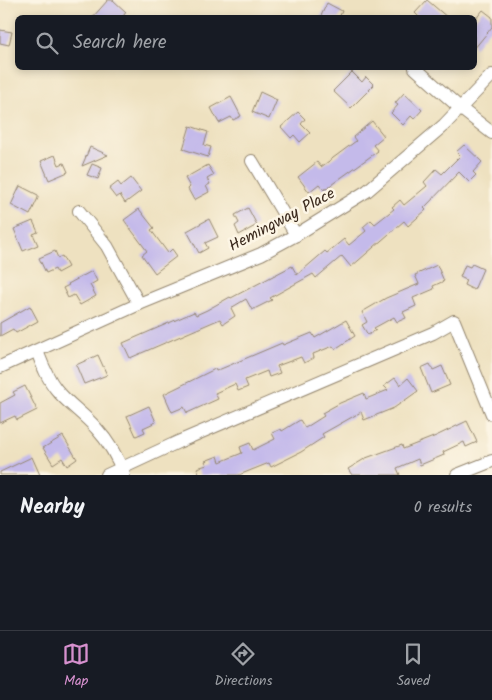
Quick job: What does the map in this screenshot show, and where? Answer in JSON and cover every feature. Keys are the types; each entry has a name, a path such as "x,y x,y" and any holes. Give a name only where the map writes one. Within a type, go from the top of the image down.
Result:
{"street":[{"path":"417,70 460,108 492,132"},
{"name":"Hemingway Place","path":"0,367 139,304 260,254 296,235 367,191 444,125 492,74"},
{"path":"252,161 296,235"},
{"path":"79,211 107,246 139,304"},
{"path":"107,475 123,472 178,442 433,333 454,321 492,414"},
{"path":"37,351 44,369 55,388 96,427 111,448 123,472"},
{"path":"457,475 492,461"}],"building":[{"path":"108,0 113,0 126,12 124,15 95,15"},
{"path":"427,0 444,15 417,15 415,13"},
{"path":"327,3 342,11 340,15 321,15"},
{"path":"483,10 492,17 492,27 477,45 477,17"},
{"path":"0,30 12,32 9,45 0,43"},
{"path":"352,72 362,82 366,77 374,85 351,108 333,91"},
{"path":"260,92 277,100 269,119 252,112"},
{"path":"404,93 422,110 414,119 411,116 403,125 391,113 398,105 395,103"},
{"path":"231,97 241,116 233,120 231,117 219,123 211,108"},
{"path":"298,112 305,119 301,124 310,133 300,142 294,135 291,138 281,127"},
{"path":"372,121 384,136 373,145 378,151 324,190 319,184 309,192 298,177 317,162 321,167 356,141 353,137"},
{"path":"190,126 208,132 204,145 211,147 208,157 183,149"},
{"path":"464,145 482,162 473,172 476,175 469,182 459,172 424,208 426,210 408,226 404,221 351,267 342,256 316,278 313,274 270,298 272,300 252,310 246,299 231,308 235,316 223,324 220,319 130,358 123,343 194,312 196,315 207,310 292,266 297,275 325,251 327,253 344,239 349,245 366,231 363,227 371,220 375,224 394,209 392,207 400,200 404,205 427,186 424,182 436,169 442,174 460,156 456,152"},
{"path":"90,147 108,155 82,166"},
{"path":"55,155 59,165 64,163 68,172 49,180 41,161"},
{"path":"92,164 102,168 98,179 87,175"},
{"path":"208,165 214,175 207,179 210,184 206,186 209,192 194,200 185,178"},
{"path":"131,178 141,191 125,203 120,195 116,198 109,189 118,182 121,186"},
{"path":"20,186 38,195 30,215 11,205"},
{"path":"248,208 257,225 239,235 235,226 239,223 235,215"},
{"path":"139,209 154,228 151,230 168,253 172,249 177,256 155,273 142,255 147,251 124,220"},
{"path":"209,219 218,237 205,243 208,248 199,253 187,231"},
{"path":"33,221 38,232 33,234 38,245 23,251 14,229"},
{"path":"55,251 58,258 62,256 68,267 57,273 55,269 46,273 39,258"},
{"path":"472,264 483,269 474,290 464,285 466,280 460,277 465,265 470,267"},
{"path":"437,265 444,281 433,286 434,289 413,298 416,306 403,312 406,318 397,322 394,317 374,328 376,330 368,335 362,325 367,322 362,312 386,298 419,284 415,275"},
{"path":"92,271 97,281 90,285 96,296 80,305 74,295 68,298 63,288"},
{"path":"30,306 38,321 16,333 13,329 0,336 0,323"},
{"path":"346,320 355,336 335,349 333,346 313,354 314,358 304,363 301,357 277,366 280,373 269,377 267,371 245,380 248,387 238,391 235,384 215,393 218,399 187,413 184,407 172,412 164,394 215,369 216,371 282,343 283,345 312,333 315,338"},
{"path":"98,355 107,375 84,384 76,365"},
{"path":"430,364 433,370 442,366 450,385 431,393 421,368"},
{"path":"395,378 400,385 408,378 418,391 394,408 364,420 361,412 322,434 324,437 301,452 271,467 269,463 239,475 200,475 197,468 207,465 205,461 218,456 220,462 242,453 240,447 250,443 253,450 275,439 272,433 281,429 282,431 300,420 305,428 324,416 322,413 340,403 364,393 366,399 388,390 384,386"},
{"path":"25,386 37,410 17,420 15,416 0,423 0,403 15,395 13,392"},
{"path":"149,406 156,422 143,428 145,432 136,436 127,416"},
{"path":"467,421 477,442 466,447 464,442 443,452 444,455 420,465 418,459 397,468 400,475 352,475 348,469 366,458 402,445 403,449"},
{"path":"63,436 77,459 67,466 62,458 53,464 43,448"},
{"path":"32,457 40,475 0,475 0,472"}]}
